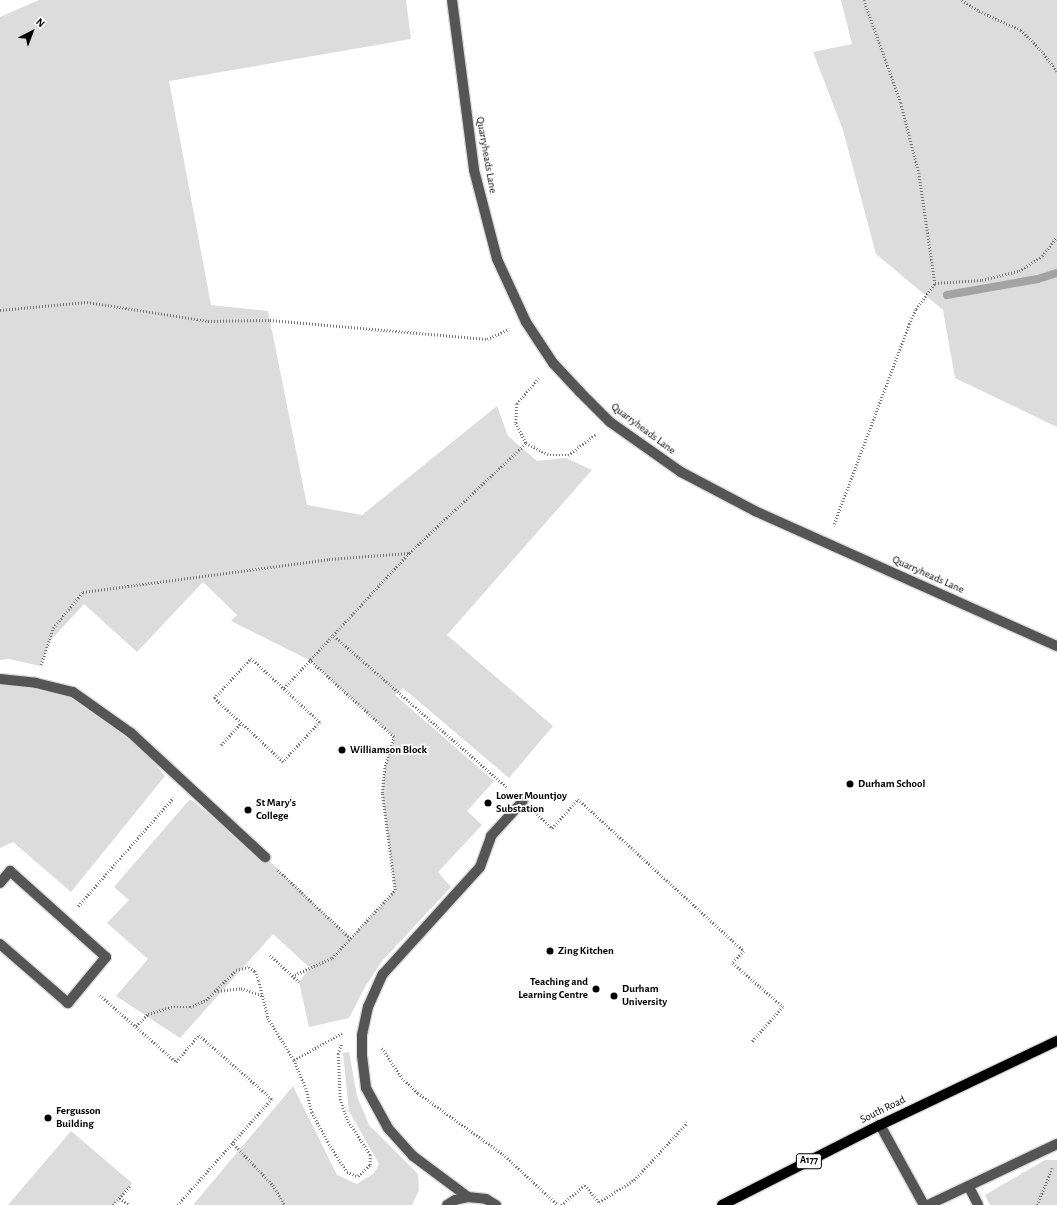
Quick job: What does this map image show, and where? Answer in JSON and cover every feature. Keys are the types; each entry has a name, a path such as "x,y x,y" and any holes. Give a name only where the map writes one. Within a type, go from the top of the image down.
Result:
{"main road":[{"name":"South Road","path":"722,1205 880,1125 1057,1041"}],"street":[{"name":"Quarryheads Lane","path":"452,0 474,170 497,259 526,322 553,363 610,422 681,472 827,544 1057,646"},
{"path":"0,679 36,683 73,692 131,733 265,857"},
{"path":"468,1197 413,1156 388,1128 366,1088 362,1056 362,1035 368,1007 383,974 480,867 491,836 523,802"},
{"path":"0,883 10,871 106,957 68,1003 0,944"},
{"path":"880,1125 924,1205"},
{"path":"928,1205 969,1187 1057,1144"},
{"path":"969,1187 978,1205"},
{"path":"447,1205 455,1200 468,1197 486,1199 496,1205"}],"path":[{"path":"827,544 909,324 916,309 935,282 919,173 901,103 864,0"},
{"path":"962,0 979,11 1021,30 1040,49 1057,71"},
{"path":"935,282 982,280 1018,272 1042,256 1057,237"},
{"path":"0,310 87,302 208,321 270,320 487,339 526,322"},
{"path":"553,363 518,404 516,423 526,443 550,455 568,455 610,422"},
{"path":"284,688 332,634 409,553 526,443"},
{"path":"36,683 53,628 83,592 329,559 409,553"},
{"path":"332,634 552,828 578,799 744,951 733,963 783,1008 752,1042"},
{"path":"251,658 320,722 283,762 241,723 214,698 251,658"},
{"path":"292,976 332,958 395,890 382,793 385,766 394,737 309,660"},
{"path":"221,746 241,723"},
{"path":"65,920 186,783"},
{"path":"265,857 350,938"},
{"path":"270,955 299,982"},
{"path":"85,982 176,1062 199,1035 272,1099 232,1142 178,1205"},
{"path":"217,991 241,988 262,996"},
{"path":"294,1060 344,1032"},
{"path":"561,1205 585,1185 599,1202 634,1180 687,1123"},
{"path":"232,1142 273,1185 285,1205"},
{"path":"1037,1205 1053,1167"},
{"path":"113,1205 130,1186"},
{"path":"120,1198 128,1205"}],"shaded area":[{"path":"39,0 406,0 411,39 169,81 211,305 268,311 307,505 362,515 497,406 508,436 537,461 566,458 592,470 447,635 553,726 509,778 403,688 395,695 494,781 467,811 482,825 438,872 451,887 382,961 365,987 349,1018 309,1027 299,982 310,968 273,934 180,1038 116,996 148,959 107,923 129,900 114,887 190,799 265,857 351,938 395,890 382,793 385,766 394,737 309,660 231,621 237,615 203,582 137,652 84,604 50,641 40,666 9,659 0,660 0,17"},
{"path":"841,0 1057,0 1057,427 955,378 943,310 876,254 843,130 813,52 852,44"},
{"path":"0,679 73,692 131,733 165,776 71,892 13,842 0,848"},
{"path":"349,1052 357,1096 369,1125 418,1174 419,1190 412,1205 193,1205 293,1086 337,1175 357,1184 374,1173 379,1164 349,1111 343,1053"},
{"path":"71,1131 132,1183 130,1186 113,1205 8,1205"},
{"path":"1045,1160 1057,1160 1057,1205 990,1205 985,1195"}],"waterway":[{"path":"947,295 1038,279 1057,273"}],"place":[{"name":"Williamson Block","path":"342,750"},
{"name":"Durham School","path":"850,784"},
{"name":"Lower Mountjoy Substation","path":"488,803"},
{"name":"St Mary's College","path":"248,810"},
{"name":"Zing Kitchen","path":"550,951"},
{"name":"Teaching and Learning Centre","path":"596,989"},
{"name":"Durham University","path":"614,996"},
{"name":"Fergusson Building","path":"48,1118"}]}
